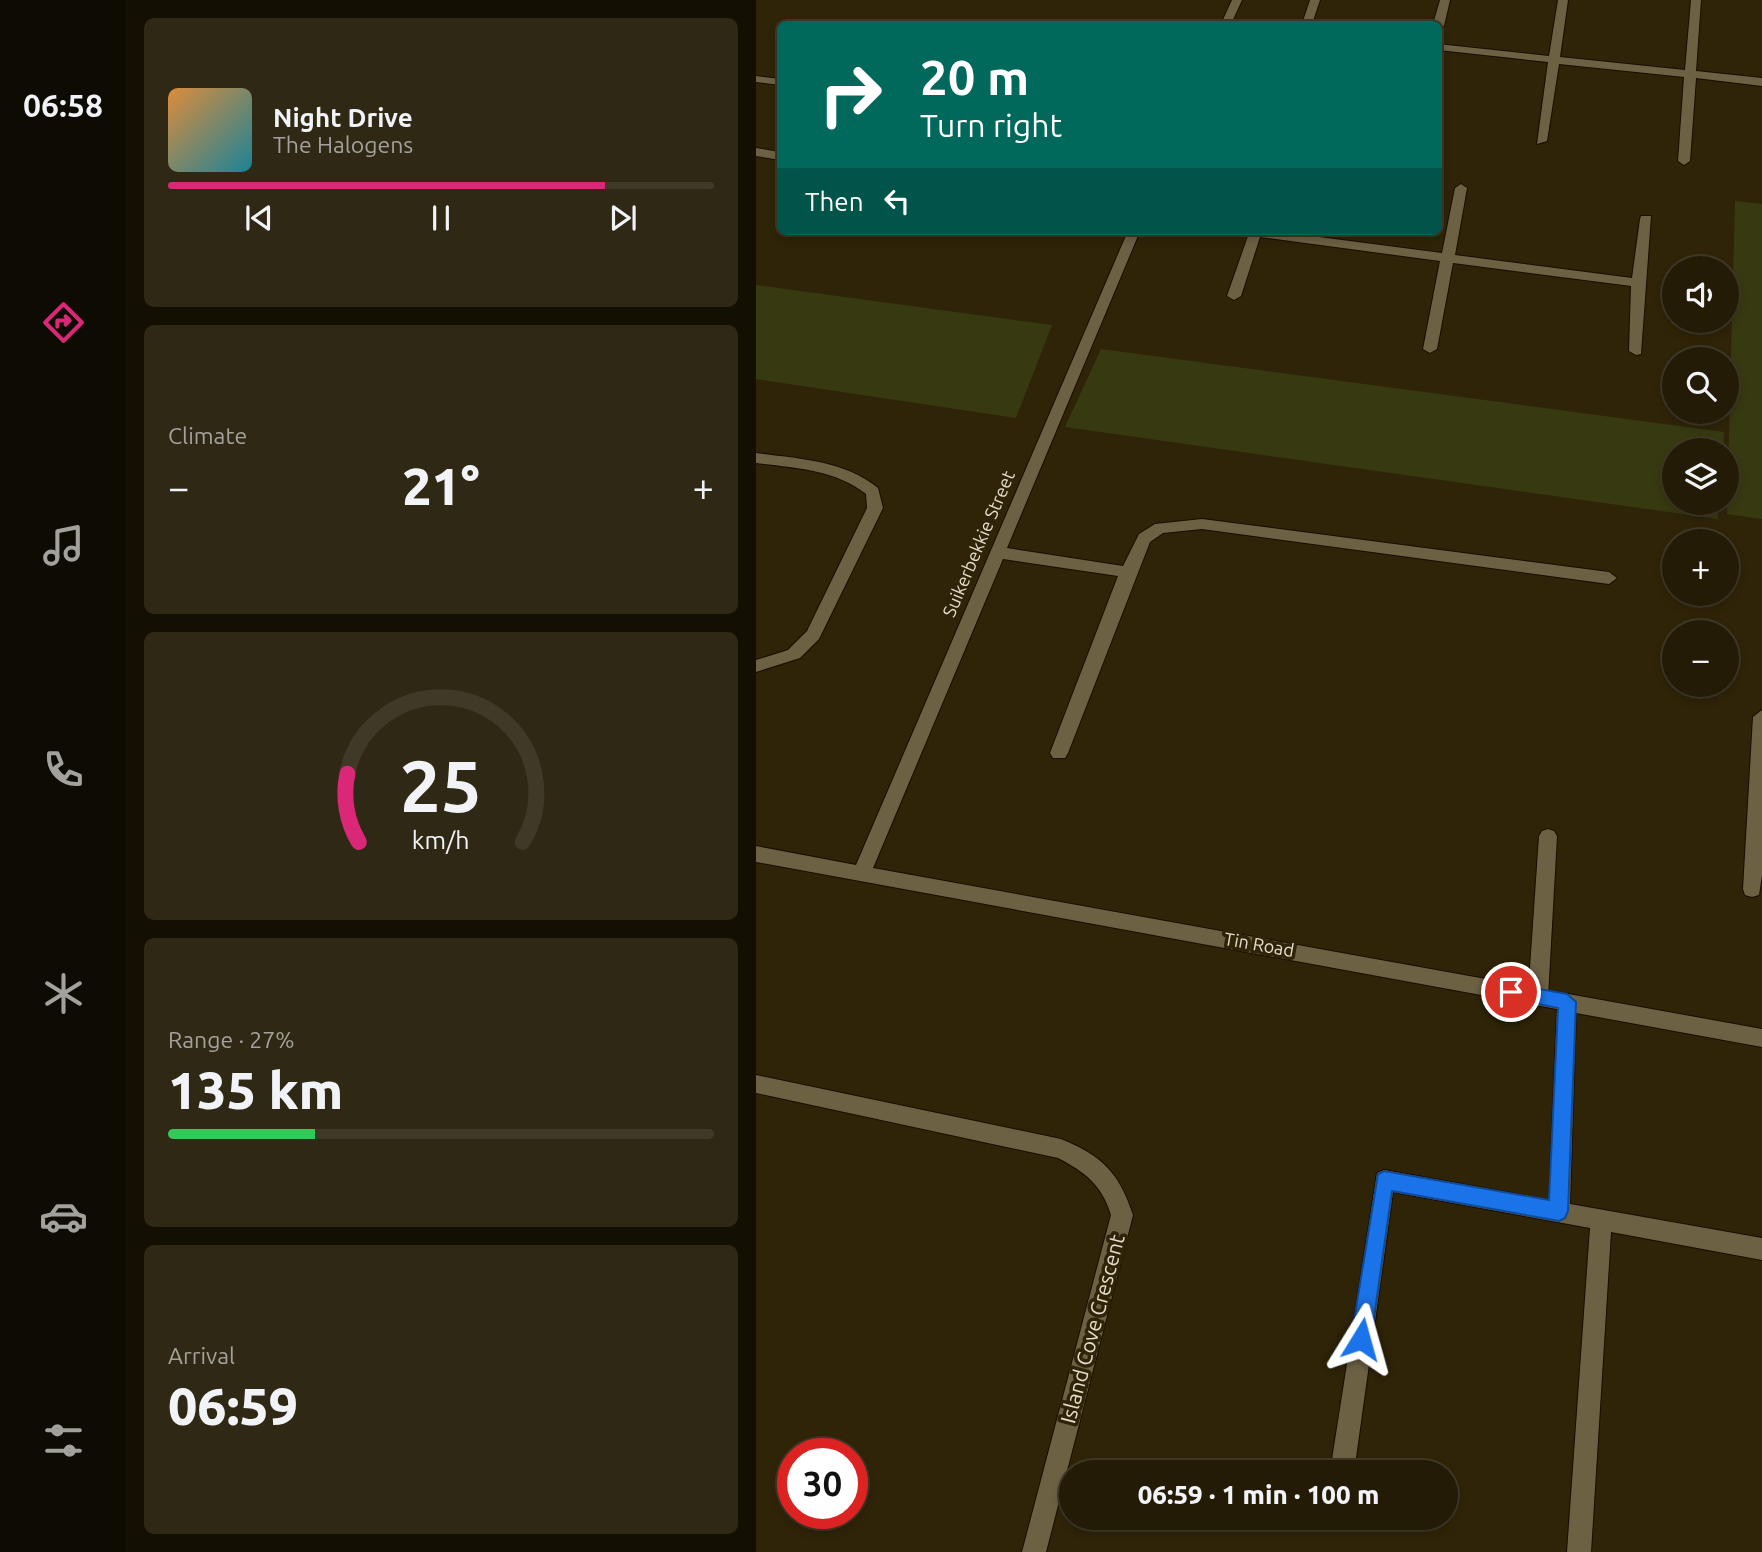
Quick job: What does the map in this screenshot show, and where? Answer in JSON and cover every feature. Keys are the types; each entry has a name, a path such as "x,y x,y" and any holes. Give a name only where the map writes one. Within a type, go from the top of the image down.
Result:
{"street":[{"path":"1231,21 1237,0"},
{"path":"1308,21 1315,0"},
{"path":"1439,21 1445,0"},
{"path":"1541,141 1563,0"},
{"path":"1684,160 1696,0"},
{"path":"1442,47 1762,82"},
{"path":"756,79 777,82"},
{"path":"756,152 777,156"},
{"path":"1430,349 1461,188"},
{"path":"1636,351 1638,283 1646,219"},
{"name":"Suikerbekkie Street","path":"862,873 1132,235"},
{"path":"1234,296 1250,235"},
{"path":"1275,235 1638,283"},
{"path":"756,458 843,472 863,482 873,492 875,508 813,635 794,654 756,666"},
{"path":"1059,753 1128,572 1144,538 1160,528 1202,524 1609,578"},
{"path":"996,552 1128,572"},
{"path":"1752,889 1762,717"},
{"path":"1538,997 1548,836"},
{"name":"Tin Road","path":"756,854 1762,1038"},
{"path":"1559,1211 1567,1002"},
{"name":"Island Cove Crescent","path":"756,1084 1061,1150 1098,1168 1114,1187 1122,1215 1034,1552"},
{"path":"1344,1460 1384,1180 1762,1249"},
{"path":"1579,1552 1601,1219"}],"green space":[{"path":"1735,201 1762,204 1762,519 1734,515 1739,515 1739,438 1729,438 1729,424 1739,424 1739,347 1731,347 1732,333 1739,333 1739,256 1734,256"},
{"path":"756,285 1052,325 1016,418 756,379"},
{"path":"1101,349 1724,432 1724,438 1662,438 1662,511 1065,427"},
{"path":"1690,515 1718,515 1718,519"}],"route":[{"path":"1361,1339 1384,1180 1559,1211 1567,1002 1511,992"}]}
